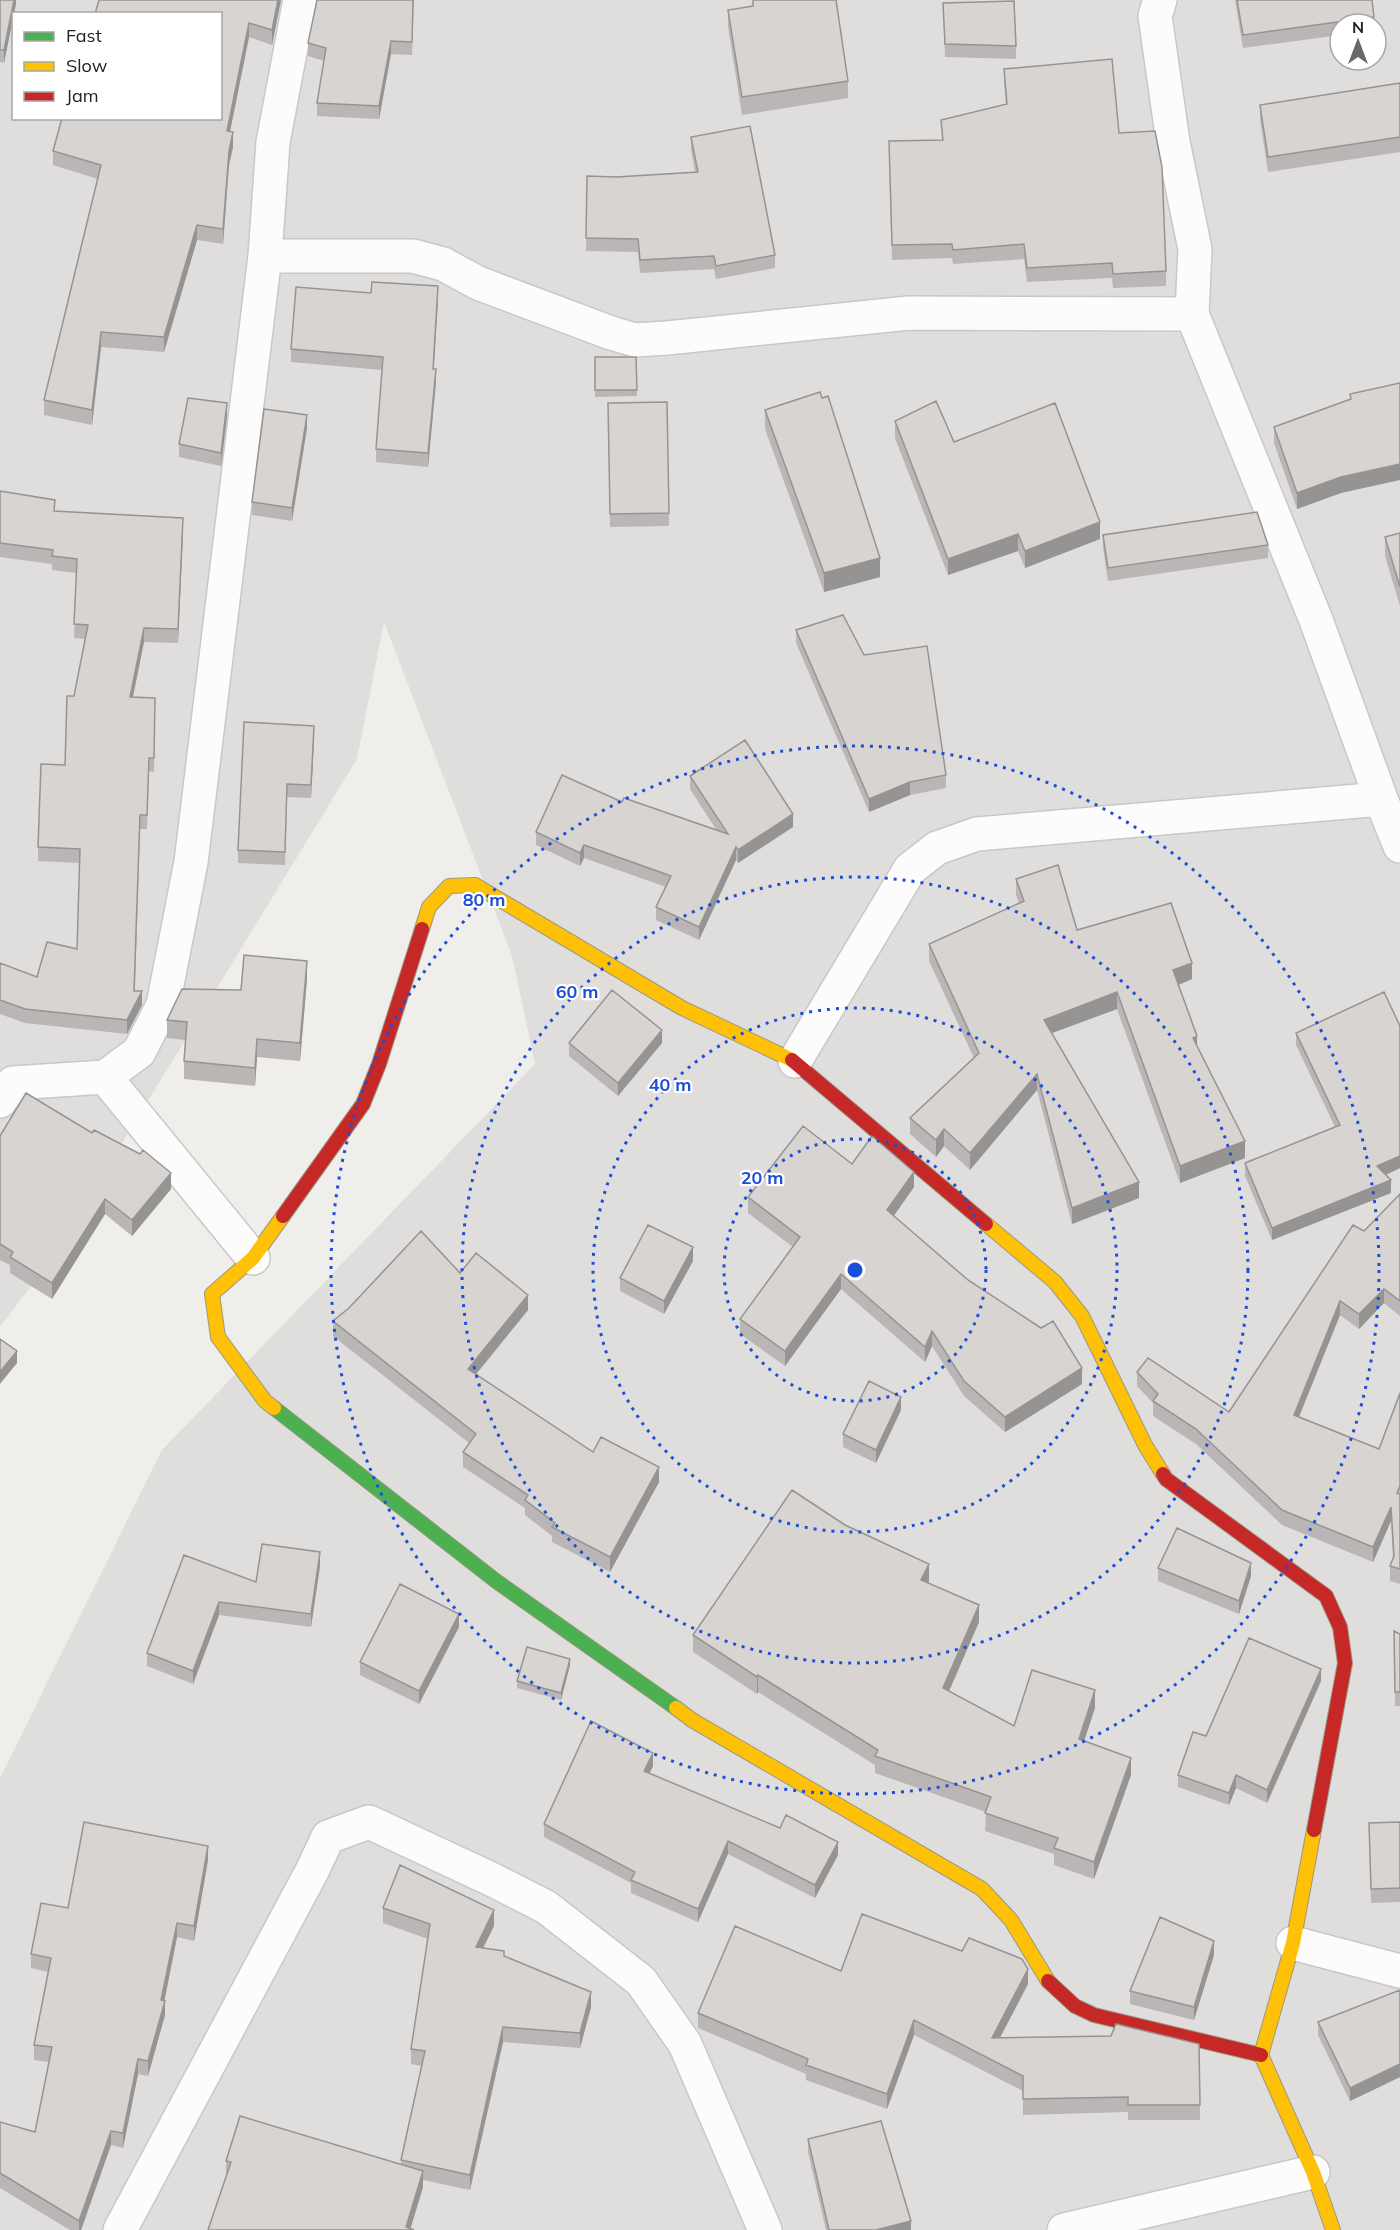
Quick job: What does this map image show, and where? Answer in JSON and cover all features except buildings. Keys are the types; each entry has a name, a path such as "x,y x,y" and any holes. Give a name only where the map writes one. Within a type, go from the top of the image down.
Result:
{"street":[{"path":"4,1086 105,1077 139,1052 163,1005 189,873 265,256 273,142 300,0"},
{"path":"1160,0 1155,16 1173,142 1195,249 1192,314 1316,620 1400,846"},
{"path":"265,256 413,256 443,264 478,283 635,340 909,313 1192,314"},
{"path":"795,1060 910,869 937,848 977,834 1381,799"},
{"path":"1261,2055 1094,2015 1075,2006 1048,1981 1011,1920 982,1889 692,1720 496,1581 265,1401 218,1337 212,1294 253,1258 363,1104 379,1064 429,907 449,886 475,885 682,1008 795,1060 1055,1282 1082,1316 1145,1444 1166,1479 1326,1596 1340,1627 1345,1663 1293,1943 1261,2055 1313,2172 1334,2230"},
{"path":"105,1077 253,1258"},
{"path":"120,2230 328,1837 369,1822 494,1880 546,1907 641,1981 685,2044 765,2230"},
{"path":"1293,1943 1400,1971"},
{"path":"1064,2230 1313,2172"}],"shaded area":[{"path":"0,0 1400,0 1400,2230 0,2230 0,1778 162,1450 535,1064 512,956 384,622 357,759 50,1261 0,1327"}],"traffic: fast":[{"path":"274,1408 496,1581 676,1708"}],"traffic: slow":[{"path":"422,929 429,907 449,886 475,885 682,1008 792,1060"},
{"path":"274,1408 265,1401 218,1337 212,1294 253,1258 283,1216"},
{"path":"986,1224 1055,1282 1082,1316 1145,1445 1163,1474"},
{"path":"676,1708 692,1720 982,1889 1011,1920 1048,1981"},
{"path":"1314,1830 1293,1943 1261,2055 1313,2172 1333,2230"}],"traffic: jam":[{"path":"283,1216 363,1104 379,1064 422,929"},
{"path":"792,1060 986,1224"},
{"path":"1163,1474 1166,1479 1326,1596 1340,1627 1345,1663 1314,1830"},
{"path":"1048,1981 1075,2006 1094,2015 1261,2055"}]}
